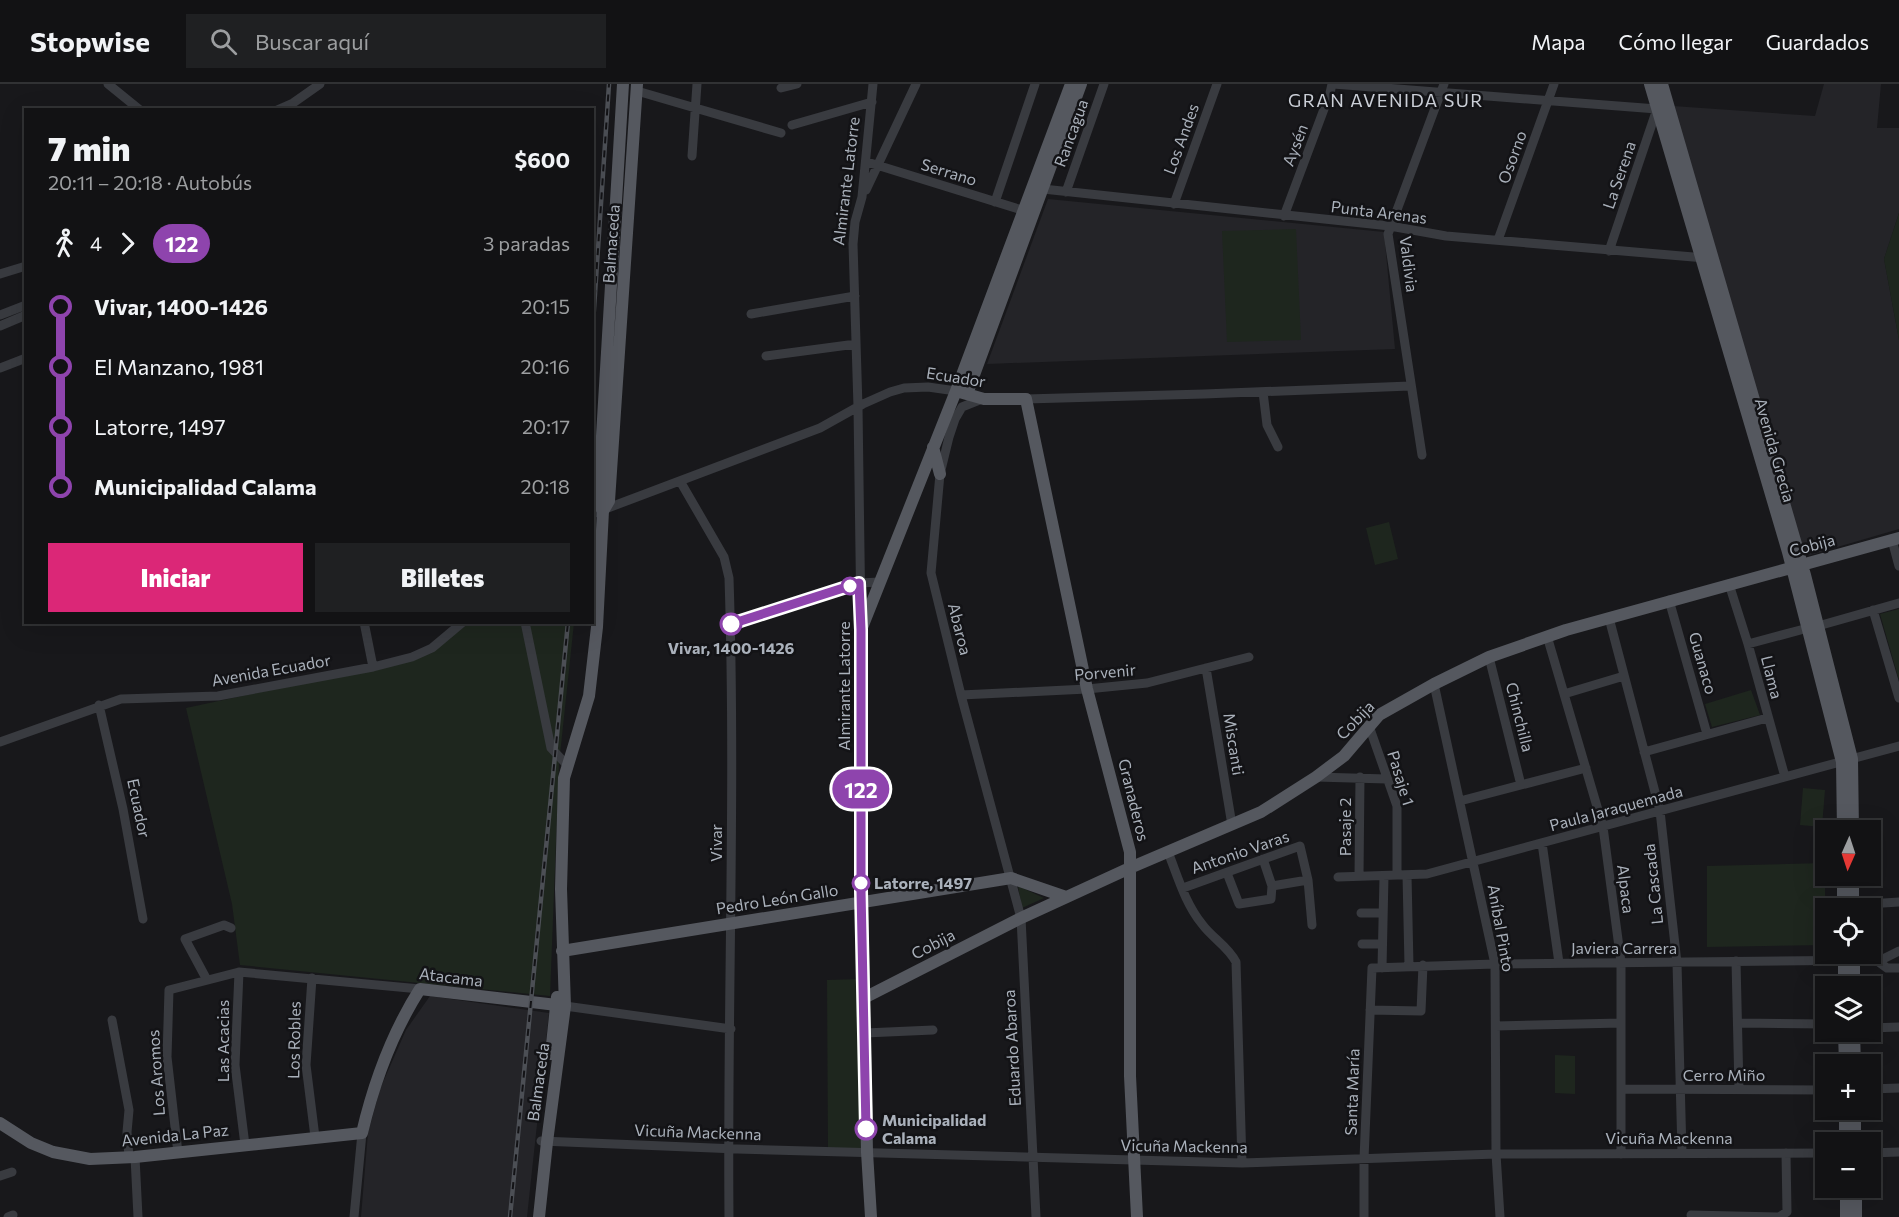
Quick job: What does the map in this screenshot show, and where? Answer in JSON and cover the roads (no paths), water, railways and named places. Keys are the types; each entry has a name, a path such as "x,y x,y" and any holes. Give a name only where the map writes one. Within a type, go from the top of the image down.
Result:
{"main road":[{"name":"Balmaceda","path":"532,1217 561,1005 564,778 590,696 597,627 598,500 623,84"},
{"path":"962,392 1022,210 1071,84"},
{"path":"861,630 933,447 962,392 1043,189 1080,84"},
{"name":"Avenida Grecia","path":"1650,84 1707,258"},
{"name":"Avenida Grecia","path":"1662,84 1707,258 1813,627 1847,760 1852,820"},
{"name":"Balmaceda","path":"598,513 609,501 637,87"},
{"name":"Ecuador","path":"962,392 984,399 1026,399"},
{"name":"Granaderos","path":"1026,399 1086,689 1125,831 1132,867 1130,1076 1137,1217"},
{"path":"933,447 940,474"},
{"name":"Cobija","path":"864,998 1021,918 1132,867 1261,812 1344,756 1379,715 1489,657 1547,636 1670,600 1895,539"},
{"name":"Almirante Latorre","path":"861,630 862,902 870,1217"},
{"name":"Avenida Grecia","path":"1844,820 1847,760"},
{"name":"Pedro León Gallo","path":"562,951 1011,878 1066,897"},
{"path":"362,1133 379,1074 399,1026 420,989"},
{"name":"Atacama","path":"420,989 561,1005"},
{"name":"Avenida La Paz","path":"0,1123 31,1143 52,1152 90,1159 178,1153 362,1133"},
{"name":"Balmaceda","path":"539,1217 544,1142"},
{"path":"1846,1198 1846,1217"},
{"path":"1856,1198 1856,1217"}],"street":[{"path":"108,84 138,108"},
{"path":"282,108 293,103 320,84"},
{"path":"692,156 697,84"},
{"path":"781,88 797,84"},
{"name":"Almirante Latorre","path":"861,630 858,407 852,244 867,162 873,84"},
{"path":"862,197 916,84"},
{"path":"995,202 1035,84"},
{"name":"Rancagua","path":"1066,192 1104,84"},
{"name":"Los Andes","path":"1173,204 1217,84"},
{"path":"1333,84 1442,89 1657,109 1672,120"},
{"name":"Aysén","path":"1284,216 1333,84"},
{"name":"Osorno","path":"1498,240 1554,84"},
{"path":"637,87 696,108 781,133"},
{"name":"Valdivia","path":"1422,455 1388,234 1442,89"},
{"path":"792,125 872,102"},
{"name":"La Serena","path":"1609,251 1657,109"},
{"name":"Serrano","path":"867,162 1022,210"},
{"name":"Punta Arenas","path":"1043,189 1390,226 1446,236 1707,258"},
{"path":"0,274 24,267"},
{"path":"751,314 855,296"},
{"path":"0,315 24,306"},
{"path":"0,326 24,316"},
{"path":"766,356 856,344"},
{"path":"0,368 24,359"},
{"name":"Ecuador","path":"1026,399 1410,386"},
{"name":"Ecuador","path":"598,513 820,428 858,407 904,388 928,387 962,392"},
{"path":"1263,392 1267,425 1278,447"},
{"name":"Abaroa","path":"984,399 968,404 958,412 949,437 940,474 931,573 961,695 1011,878"},
{"name":"Vivar","path":"680,481 724,557 729,578 731,624 729,1217"},
{"path":"1895,539 1899,566"},
{"path":"731,624 859,583 880,582"},
{"name":"Llama","path":"1730,584 1785,777"},
{"name":"Guanaco","path":"1670,600 1707,734"},
{"path":"1748,644 1899,603"},
{"path":"1874,610 1899,698"},
{"name":"La Cascada","path":"1609,618 1660,811 1677,963 1682,1154"},
{"path":"364,624 373,667 412,657 432,648 461,624"},
{"path":"525,624 551,748 568,766"},
{"name":"Alpaca","path":"1547,636 1603,827 1621,962 1621,1154"},
{"name":"Porvenir","path":"961,695 1086,689 1147,683 1249,657"},
{"name":"Chinchilla","path":"1489,657 1521,785"},
{"name":"Avenida Ecuador","path":"0,742 121,699 218,696 373,667"},
{"name":"Miscanti","path":"1206,668 1232,825"},
{"path":"1564,694 1624,676"},
{"name":"Aníbal Pinto","path":"1434,684 1495,964 1496,1154 1500,1217"},
{"name":"Ecuador","path":"99,705 123,809 143,919"},
{"path":"1644,752 1767,718"},
{"name":"Pasaje 1","path":"1369,726 1397,806 1410,966"},
{"name":"Paula Jaraquemada","path":"1338,877 1427,874 1899,746"},
{"path":"1460,801 1586,768"},
{"path":"1316,777 1388,778"},
{"name":"Pasaje 2","path":"1359,876 1360,777"},
{"path":"1542,843 1559,963"},
{"name":"Antonio Varas","path":"1183,888 1300,846 1308,880 1312,925"},
{"path":"1168,852 1188,906 1204,927 1231,952 1236,962 1242,1163"},
{"path":"1227,873 1239,904 1271,898 1272,886 1263,859"},
{"path":"1377,968 1382,944 1384,876"},
{"name":"Eduardo Abaroa","path":"1011,878 1021,918 1036,1217"},
{"path":"1272,886 1308,880"},
{"path":"1881,904 1899,902"},
{"path":"1361,913 1383,913"},
{"path":"207,980 185,939 224,925 231,928"},
{"path":"1362,944 1382,944"},
{"name":"Javiera Carrera","path":"1881,959 1899,951"},
{"name":"Javiera Carrera","path":"1377,968 1423,965 1677,963 1815,958"},
{"path":"1737,961 1739,1089"},
{"name":"Javiera Carrera","path":"1881,964 1887,968 1899,968"},
{"path":"1370,1010 1421,1011 1423,965"},
{"name":"Santa María","path":"1364,1217 1370,1010 1377,968"},
{"name":"Atacama","path":"169,990 239,972 420,989"},
{"name":"Las Acacias","path":"239,972 235,1065 245,1145"},
{"name":"Los Robles","path":"312,978 306,1065 315,1137"},
{"name":"Los Aromos","path":"169,990 167,1057 178,1153"},
{"name":"Atacama","path":"561,1005 731,1029"},
{"path":"112,1020 129,1110 127,1132 138,1217"},
{"path":"1496,1026 1621,1023"},
{"path":"1738,1023 1815,1024"},
{"path":"1881,1028 1899,1027"},
{"path":"865,1033 933,1030"},
{"path":"1881,1089 1899,1088"},
{"name":"Cerro Miño","path":"1622,1089 1815,1090"},
{"path":"354,1217 362,1133"},
{"name":"Vicuña Mackenna","path":"544,1142 1242,1163 1496,1154 1815,1153"},
{"path":"1881,1152 1899,1152"},
{"path":"1692,1215 1781,1215 1786,1153"},
{"path":"0,1176 12,1172"}],"railway":[{"path":"594,309 609,84"},
{"path":"510,1217 568,624"}],"place":[{"name":"Vivar, 1400-1426","path":"731,624"},
{"name":"Latorre, 1497","path":"861,883"},
{"name":"Municipalidad Calama","path":"866,1129"}],"district":[{"name":"GRAN AVENIDA SUR","path":"1386,101"}]}
